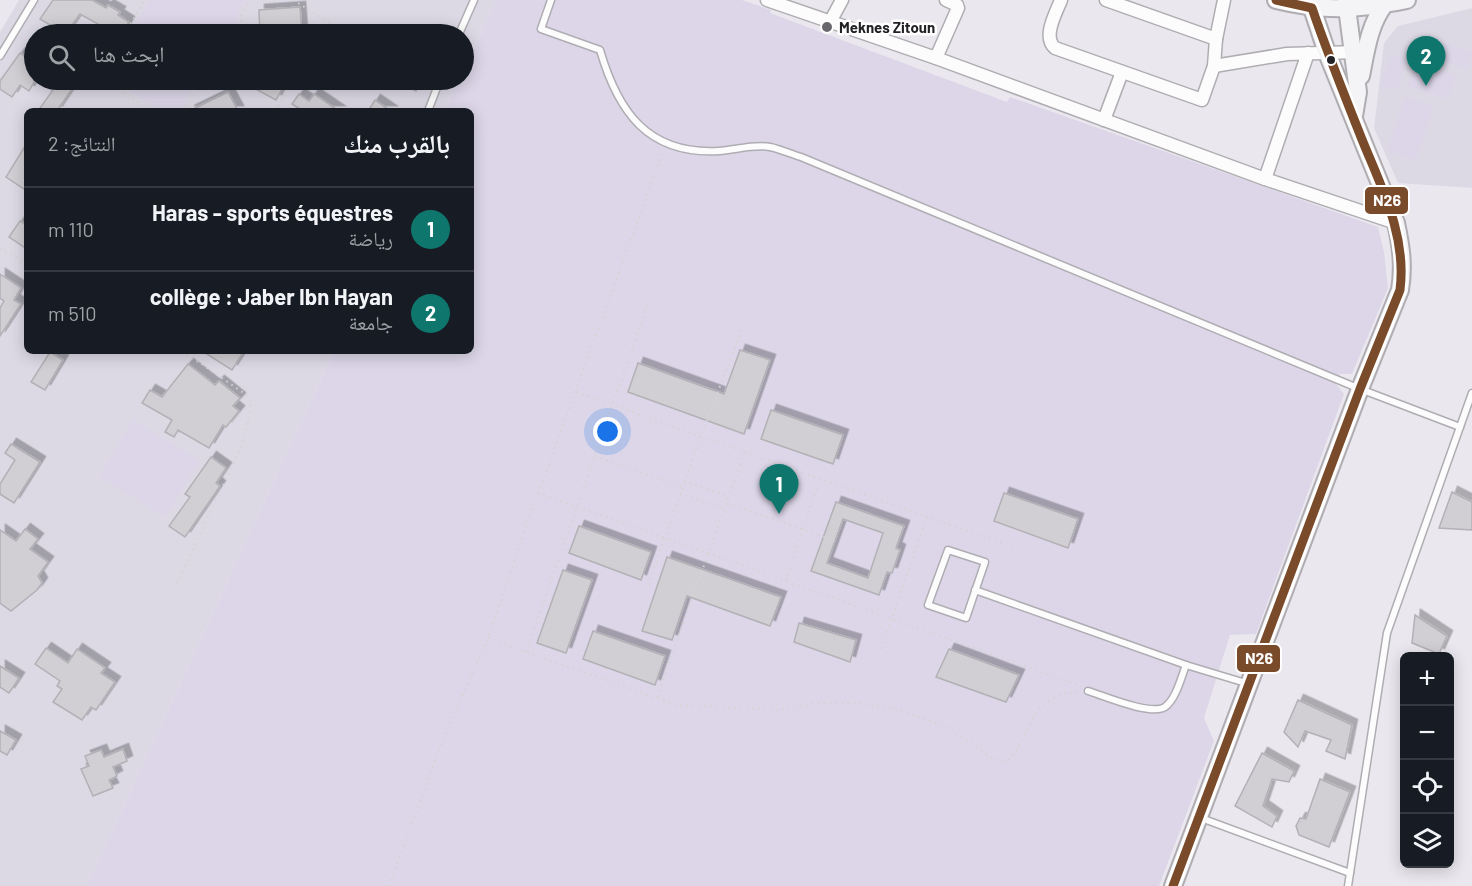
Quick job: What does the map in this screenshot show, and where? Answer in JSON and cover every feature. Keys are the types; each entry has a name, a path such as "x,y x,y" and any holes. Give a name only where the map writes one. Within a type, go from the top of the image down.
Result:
{"main road":[{"path":"1276,0 1347,5 1385,4 1407,0"},
{"path":"1173,886 1360,389 1400,290 1403,263 1396,223 1327,52 1312,4"},
{"path":"1360,52 1374,21 1385,4"},
{"path":"1347,5 1360,52 1354,116"}],"street":[{"path":"831,22 842,0"},
{"path":"936,58 958,8 957,5 946,0"},
{"path":"1061,0 1049,36 1050,44 1055,48 1202,100 1214,66 1216,39 1224,0"},
{"path":"1106,0 1216,39"},
{"path":"774,1 1265,179 1396,223"},
{"path":"1214,66 1308,53 1360,52"},
{"path":"1265,179 1308,53"},
{"path":"1104,120 1122,72"}],"lane":[{"path":"0,56 34,0"},
{"path":"463,24 474,0"},
{"path":"551,0 541,29 600,50 607,75 620,102 648,133 666,143 685,149 703,151 762,146 786,152 1360,389 1460,427"},
{"path":"429,108 436,90"},
{"path":"1348,886 1387,633 1472,393"},
{"path":"948,550 985,562 975,590 966,618 928,605 948,550"},
{"path":"975,590 1186,665 1250,684"},
{"path":"1088,691 1145,709 1158,710 1170,701 1186,665"},
{"path":"1200,818 1350,873"}],"path":[{"path":"130,24 145,0"},
{"path":"241,24 241,15 250,0"},
{"path":"293,0 329,22 328,24"},
{"path":"119,90 149,108"},
{"path":"185,108 195,90"},
{"path":"277,108 288,90"},
{"path":"389,886 440,747 488,638 538,493 666,143"},
{"path":"0,248 24,262"},
{"path":"526,652 648,304"},
{"path":"648,585 684,481 745,321"},
{"path":"177,583 242,445 251,404 248,396 183,354"},
{"path":"576,392 1016,548"},
{"path":"657,698 745,451"},
{"path":"595,456 682,487"},
{"path":"786,581 820,478"},
{"path":"684,481 729,497"},
{"path":"538,493 1082,686 1088,691"},
{"path":"680,494 725,509"},
{"path":"727,503 835,541"},
{"path":"881,649 927,516"},
{"path":"488,638 676,705 776,710 815,703 839,702 900,710 949,728 992,758 1002,761 1015,753 1037,711 1046,702 1062,694 1088,691"}],"shaded area":[{"path":"19,0 496,0 474,48 474,24 24,24 24,90 454,90 446,108 24,108 24,354 333,354 87,886 0,886 0,32"},
{"path":"150,0 246,0 237,15 237,24 135,24"},
{"path":"496,0 742,0 771,10 770,13 1007,102 1010,97 1378,227 1384,252 1388,288 1352,374 1340,374 1336,384 1344,394 1256,634 1230,635 1204,718 1214,741 1159,886 87,886 333,354 474,354 474,108 446,108 454,90 474,90 474,48"},
{"path":"1472,8 1472,188 1398,183 1374,128 1384,43 1398,26"},
{"path":"1443,43 1472,52 1468,69 1438,59"},
{"path":"1391,54 1407,59 1397,90 1381,85"},
{"path":"1416,62 1456,76 1448,99 1408,86"},
{"path":"127,90 191,90 181,108 157,108"},
{"path":"1405,97 1434,106 1416,160 1387,151"},
{"path":"133,420 200,461 165,517 99,476"}],"building":[{"path":"53,0 92,0 106,8 108,5 120,12 118,15 129,22 128,24 98,24 80,14 73,24 48,24 40,19"},
{"path":"300,7 301,24 260,24 259,10"},
{"path":"20,53 24,56 24,88 20,85 12,97 0,89 0,81"},
{"path":"53,90 71,90 59,108 40,108"},
{"path":"258,90 282,90 276,100"},
{"path":"228,92 236,108 195,108"},
{"path":"299,94 309,101 314,94 335,108 298,108 292,104"},
{"path":"375,100 387,108 370,108"},
{"path":"24,148 24,189 6,177"},
{"path":"20,221 24,223 24,247 9,237"},
{"path":"0,274 21,288 14,300 21,304 0,336 0,308 4,301 0,298"},
{"path":"740,350 770,360 744,434 628,392 638,363 724,394"},
{"path":"49,354 63,360 45,390 31,382"},
{"path":"207,354 242,354 232,370"},
{"path":"188,364 215,385 219,381 240,398 233,406 239,411 226,427 223,425 209,448 178,430 174,437 165,432 172,420 142,403 150,390 162,397"},
{"path":"771,410 843,435 833,464 761,439"},
{"path":"11,444 40,462 14,503 0,494 0,484 15,460 5,453"},
{"path":"211,457 226,468 216,483 220,486 185,537 169,526 190,497 185,494"},
{"path":"1452,492 1472,502 1472,530 1439,528"},
{"path":"1004,493 1078,519 1068,548 994,521"},
{"path":"836,502 904,526 896,548 900,550 892,573 887,572 879,595 811,571","holes":["843,519 883,533 868,578 827,563"]},
{"path":"579,526 651,552 641,580 569,553"},
{"path":"25,529 38,539 30,549 48,562 38,576 42,583 37,590 11,611 0,603 0,530 16,541"},
{"path":"667,557 781,597 770,626 687,596 672,640 642,631"},
{"path":"563,570 592,580 566,653 537,643"},
{"path":"1415,615 1447,636 1440,652 1412,643"},
{"path":"799,623 856,640 850,662 794,642"},
{"path":"593,631 665,656 655,685 583,659"},
{"path":"46,648 68,663 77,649 105,668 101,673 115,682 96,710 91,707 82,720 53,702 62,689 57,686 60,681 35,664"},
{"path":"949,649 1019,675 1006,702 936,677"},
{"path":"0,666 19,678 9,693 0,687"},
{"path":"1298,700 1352,725 1345,759 1326,751 1331,740 1305,731 1298,747 1284,732"},
{"path":"0,731 16,740 7,755 0,751"},
{"path":"123,749 127,761 113,767 117,776 109,780 113,788 93,796 81,769 89,766 85,756 101,750 104,757"},
{"path":"1262,753 1294,771 1289,782 1272,779 1263,806 1277,816 1272,827 1235,806"},
{"path":"1320,779 1350,792 1329,847 1299,835 1296,826 1300,818 1306,819"}],"transit line":[{"name":"N26","path":"1173,886 1360,389 1400,290 1400,250 1391,212 1312,8 1276,0"}],"place":[{"name":"Meknes Zitoun","path":"827,27"},
{"name":"collège : Jaber Ibn Hayan","path":"1426,86"},
{"name":"Haras - sports équestres","path":"779,514"}]}
